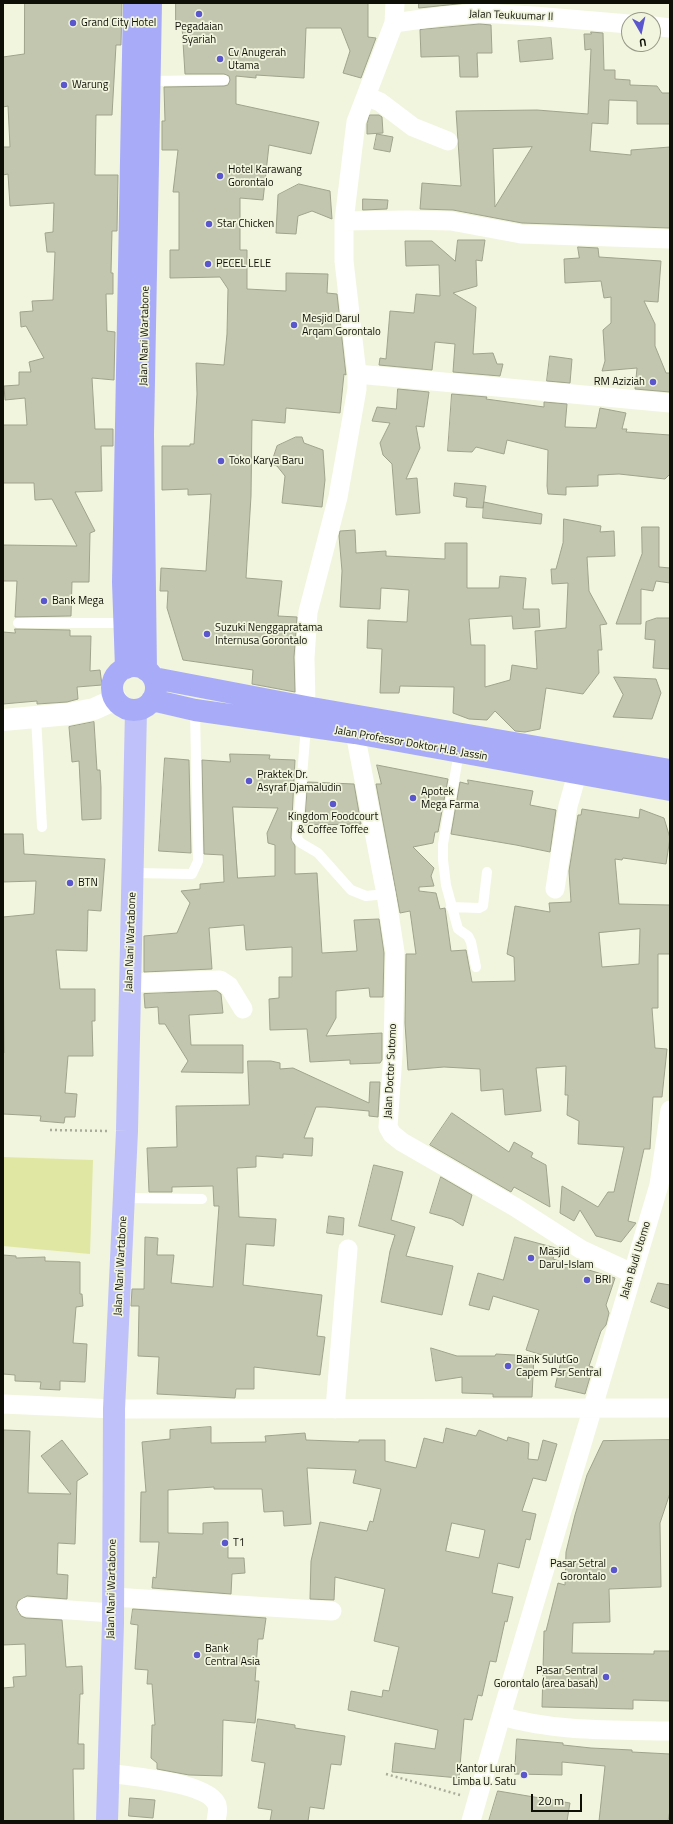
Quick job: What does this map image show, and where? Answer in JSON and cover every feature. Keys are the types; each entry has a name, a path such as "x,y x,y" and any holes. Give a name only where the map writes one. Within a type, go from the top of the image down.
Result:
{"highway":[{"name":"Jalan Nani Wartabone","path":"134,3 137,329 143,442 142,672"},
{"name":"Jalan Nani Wartabone","path":"142,672 124,623 123,582 150,81 151,3"},
{"path":"142,672 156,689 144,705 123,708 116,699 113,689 117,675 142,672"},
{"name":"Jalan Professor Doktor H.B. Jassin","path":"142,672 306,717 355,733 670,770"},
{"name":"Jalan Professor Doktor H.B. Jassin","path":"144,705 195,710 306,717 458,745 577,774 670,790"}],"main road":[{"name":"Jalan Nani Wartabone","path":"107,1821 107,1773 113,1605 114,1409 125,1198 133,873 144,705"}],"street":[{"path":"306,717 305,658 308,612 338,497 357,389 357,374 344,261 344,221 356,122 394,23 395,3"},
{"name":"Jalan Teukuumar II","path":"394,23 443,16 480,13 621,23"},
{"path":"366,96 380,102 413,128 448,141"},
{"path":"344,221 407,220 451,222 521,234 670,239"},
{"path":"357,374 670,403"},
{"path":"3,720 69,714 94,709 116,699"},
{"name":"Jalan Doctor Sutomo","path":"355,733 386,894 395,952 393,1054 388,1127 392,1134 402,1142 508,1203 582,1250 632,1273"},
{"path":"555,889 568,806 577,774"},
{"path":"130,983 220,980 229,986 243,1009"},
{"name":"Jalan Budi Utomo","path":"471,1821 659,1186 670,1110"},
{"path":"335,1410 348,1249"},
{"path":"3,1404 114,1409 335,1410 670,1408"},
{"path":"27,1607 113,1605 332,1611"},
{"path":"501,1716 527,1724 563,1729 670,1731"},
{"path":"107,1773 175,1782 207,1794 216,1803 218,1810 216,1821"}],"lane":[{"path":"150,81 224,80"},
{"path":"18,623 124,623"},
{"path":"133,873 192,874 198,861 195,710"},
{"path":"36,717 42,827"},
{"path":"306,717 297,839 318,853 351,890 366,896 386,894"},
{"path":"458,745 443,844 446,885 458,930 468,936 471,942 476,967"},
{"path":"452,907 483,906 487,872"},
{"path":"125,1198 202,1199"}],"path":[{"path":"50,1130 127,1131"},
{"path":"386,1774 478,1800"}],"green space":[{"path":"3,1157 93,1160 90,1254 3,1246"}],"building":[{"path":"25,3 122,3 121,45 116,45 112,115 96,115 95,175 118,175 117,231 112,231 111,273 113,273 113,294 106,294 107,331 115,332 114,380 92,378 95,429 113,429 113,446 101,446 102,491 75,492 95,531 90,533 89,582 72,582 71,616 15,617 17,581 3,581 3,545 77,546 52,499 35,500 34,483 3,483 3,425 27,425 25,398 5,400 4,386 19,385 19,372 31,372 29,362 44,358 26,326 21,327 20,312 33,311 32,301 53,300 55,252 47,252 45,233 53,232 54,203 10,206 8,174 3,175 3,147 10,147 8,106 3,107 3,57 24,54"},
{"path":"176,3 368,3 368,37 376,38 361,78 343,73 350,51 341,28 306,28 304,78 256,75 256,78 236,76 236,104 319,122 311,154 269,145 263,200 240,198 240,250 247,250 247,289 286,291 286,273 328,274 327,293 337,294 346,375 344,374 340,413 286,408 285,423 252,420 251,496 246,578 282,581 278,616 297,617 294,657 295,692 252,684 253,670 183,660 167,608 168,591 160,591 161,568 206,571 211,494 188,495 188,489 162,490 162,446 190,446 190,444 194,444 197,394 196,363 224,365 227,334 228,289 220,277 170,278 170,250 179,250 179,192 173,192 178,150 162,150 162,121 165,121 164,87 224,86 228,85 230,80 229,76 224,74 185,74 182,26 176,26"},
{"path":"419,3 467,3 419,8"},
{"path":"480,24 491,25 492,53 477,53 478,77 460,77 459,56 421,57 420,30"},
{"path":"591,32 603,33 604,70 615,70 615,79 630,80 630,85 657,86 662,93 670,93 670,124 637,124 637,101 609,100 608,124 592,123 590,151 631,155 631,150 670,147 670,228 522,223 453,210 420,209 422,183 461,186 456,111 537,110 588,114 591,49 585,50 584,34 591,34","holes":["532,147 495,207 493,149"]},
{"path":"551,38 553,59 520,62 518,41"},
{"path":"370,115 379,115 382,117 383,133 367,134 367,124"},
{"path":"377,134 393,137 390,152 374,149"},
{"path":"299,184 330,191 332,219 312,211 298,216 296,234 276,233 278,195"},
{"path":"363,199 388,200 387,209 363,210"},
{"path":"458,240 485,240 482,261 476,260 477,286 453,293 476,307 473,354 493,353 497,364 503,364 500,376 453,372 455,344 435,342 432,370 379,365 380,358 386,359 390,311 414,313 416,294 440,296 439,265 406,266 405,241 432,241 455,261"},
{"path":"578,247 598,248 599,257 661,261 658,302 644,301 655,324 655,346 666,373 670,373 670,392 635,389 637,368 602,371 605,361 603,330 611,323 611,297 604,298 601,281 565,283 564,259 579,258"},
{"path":"550,356 572,359 570,383 547,381"},
{"path":"398,389 429,392 424,427 416,426 420,448 406,479 417,478 420,513 396,515 392,464 383,455 380,443 390,423 372,421 377,407 396,409"},
{"path":"452,394 487,397 486,399 544,407 544,402 567,404 565,427 596,428 600,408 626,413 622,429 627,429 626,432 670,435 670,474 665,479 619,474 598,475 598,486 566,487 566,495 548,494 548,450 507,440 504,454 476,447 472,452 448,451"},
{"path":"296,437 302,437 304,443 323,450 325,480 322,507 282,503 285,476 277,466 271,464 277,446"},
{"path":"455,483 486,486 483,508 466,507 467,498 454,496"},
{"path":"484,502 542,514 541,524 483,518"},
{"path":"564,519 601,526 600,532 614,531 615,556 587,557 589,591 607,624 600,625 602,650 598,650 599,673 583,694 546,688 540,729 525,732 515,731 495,711 487,720 469,719 453,713 454,687 400,686 399,693 380,693 382,649 367,648 368,620 407,622 409,590 381,588 380,609 340,607 342,571 339,536 340,531 355,530 356,553 386,551 386,556 445,559 445,543 467,543 467,588 499,588 500,576 526,578 523,609 539,609 540,627 513,629 512,616 469,619 471,645 485,645 485,687 510,680 512,665 537,669 535,631 566,628 568,583 552,584 551,569 556,569 563,543"},
{"path":"642,527 659,527 659,567 670,568 670,583 656,581 653,591 641,589 641,624 616,624 642,554"},
{"path":"657,618 670,618 670,669 653,668 655,640 645,639 646,622"},
{"path":"15,629 70,630 70,636 91,636 90,671 100,670 102,685 77,687 78,699 67,702 37,704 37,701 3,704 3,632 15,633"},
{"path":"614,677 656,679 661,693 652,719 613,717 623,695"},
{"path":"94,722 97,770 100,770 101,819 82,820 79,761 72,762 69,727"},
{"path":"230,754 270,755 269,759 295,760 291,838 295,846 295,874 317,873 322,953 357,951 354,920 379,919 384,953 383,997 370,997 369,988 336,991 336,1018 326,1036 382,1033 382,1060 380,1063 350,1064 350,1060 310,1062 307,1029 270,1030 269,999 279,998 279,977 292,977 292,947 246,950 244,925 209,928 212,969 144,972 144,936 177,933 190,903 181,891 200,889 200,884 224,882 223,855 204,854 202,760 230,762","holes":["233,807 278,808 267,833 268,843 275,845 275,876 238,878"]},
{"path":"165,758 189,760 191,853 159,851"},
{"path":"377,765 448,779 438,832 435,832 433,843 413,847 434,868 431,876 434,886 419,887 419,891 436,893 440,909 445,908 451,951 466,950 472,982 515,981 514,957 507,954 515,906 550,912 549,903 571,902 569,871 578,815 581,815 582,809 639,818 640,809 664,818 670,838 666,864 623,858 622,860 615,859 619,904 670,905 670,954 658,954 658,1008 652,1008 655,1048 667,1049 662,1097 653,1097 650,1149 644,1149 628,1221 636,1223 621,1242 596,1236 580,1210 574,1221 560,1213 562,1186 598,1207 608,1192 614,1192 624,1147 578,1144 579,1121 567,1115 568,1095 565,1095 566,1066 536,1068 541,1111 505,1115 503,1089 481,1091 480,1069 444,1067 408,1070 405,1023 406,954 416,954 410,911 400,913 376,784 381,784","holes":["640,929 639,964 602,967 599,933"]},
{"path":"468,780 533,791 530,805 556,810 550,852 451,834 460,782 468,784"},
{"name":"Kingdom Foodcourt & Coffee Toffee","path":"308,782 354,784 361,824 305,825"},
{"path":"3,834 23,834 24,854 105,859 101,911 88,910 87,951 56,950 60,989 95,989 95,1021 92,1021 93,1056 68,1056 65,1093 77,1094 75,1117 65,1117 64,1123 40,1121 41,1116 3,1114 3,917 34,914 36,881 3,882"},
{"path":"217,991 221,994 223,1013 189,1015 191,1045 243,1045 243,1073 181,1072 188,1061 165,1024 159,1024 158,1007 145,1008 144,994"},
{"path":"248,1061 271,1061 280,1063 280,1069 293,1068 369,1103 370,1082 380,1082 378,1117 369,1116 369,1111 316,1107 304,1138 313,1138 312,1156 283,1154 283,1158 256,1156 256,1167 237,1168 239,1217 276,1219 274,1246 246,1244 243,1285 322,1295 317,1336 325,1337 320,1375 254,1367 254,1389 236,1389 235,1398 157,1394 159,1357 138,1356 139,1306 131,1306 132,1289 144,1289 145,1237 158,1238 157,1255 174,1255 171,1283 213,1287 219,1206 214,1206 213,1186 172,1187 172,1192 149,1192 147,1148 177,1147 176,1106 249,1105"},
{"path":"452,1113 509,1152 514,1142 533,1153 531,1157 546,1165 550,1207 514,1187 511,1192 430,1145"},
{"path":"374,1165 403,1172 391,1220 415,1227 406,1256 453,1266 442,1315 381,1302 390,1251 395,1235 359,1226"},
{"path":"441,1177 472,1195 463,1226 452,1219 430,1213"},
{"path":"329,1216 344,1218 343,1235 327,1233"},
{"path":"515,1237 556,1248 553,1259 615,1278 606,1305 609,1313 606,1325 601,1331 589,1366 593,1367 585,1394 555,1387 561,1361 526,1350 539,1310 493,1296 489,1310 469,1305 478,1273 503,1280"},
{"path":"3,1255 16,1256 16,1258 45,1257 45,1261 80,1262 80,1294 82,1294 83,1306 76,1307 73,1343 87,1344 85,1382 60,1381 60,1390 40,1389 41,1382 15,1381 15,1375 3,1374"},
{"path":"658,1283 670,1285 670,1309 651,1302"},
{"path":"431,1348 457,1356 495,1356 496,1354 534,1356 532,1397 493,1397 493,1394 462,1393 462,1377 436,1381"},
{"path":"211,1427 211,1443 266,1442 265,1436 305,1433 306,1440 359,1442 359,1440 385,1440 385,1461 416,1468 424,1438 443,1443 446,1428 476,1436 479,1430 507,1441 508,1437 529,1443 528,1459 538,1460 543,1440 557,1444 546,1481 533,1478 522,1511 536,1514 530,1540 526,1539 519,1568 498,1563 492,1593 513,1597 507,1622 505,1621 496,1662 490,1661 482,1696 478,1695 472,1720 464,1719 459,1778 392,1772 395,1743 435,1749 438,1730 348,1710 351,1691 382,1697 383,1690 389,1691 399,1647 374,1641 385,1589 335,1577 334,1600 310,1599 311,1561 320,1522 367,1531 370,1521 373,1522 381,1489 353,1483 356,1470 307,1468 311,1524 284,1526 283,1511 264,1512 262,1489 214,1489 214,1487 168,1490 168,1533 203,1534 203,1523 228,1522 228,1558 244,1558 245,1573 232,1574 231,1594 152,1588 153,1577 156,1578 159,1542 140,1542 141,1492 146,1492 142,1442 170,1439 170,1430","holes":["452,1523 485,1530 479,1558 446,1551"]},
{"path":"4,1430 30,1431 28,1493 71,1494 41,1456 62,1440 88,1474 77,1481 75,1544 58,1543 57,1574 68,1575 67,1599 27,1596 18,1601 16,1607 21,1616 26,1618 62,1620 66,1667 82,1666 83,1694 80,1694 78,1744 84,1744 84,1769 73,1769 74,1821 3,1821 3,1688 14,1687 13,1677 26,1676 25,1644 3,1645"},
{"name":"Pasar Setral Gorontalo","path":"670,1440 670,1493 660,1523 661,1587 609,1589 610,1622 573,1623 572,1653 654,1654 654,1651 670,1651 670,1701 633,1700 633,1709 542,1707 544,1631 546,1631 558,1583 565,1585 566,1552 575,1515 587,1475 603,1441"},
{"path":"133,1609 266,1618 263,1639 258,1639 255,1681 259,1681 255,1723 223,1720 222,1776 189,1775 157,1769 157,1763 151,1758 152,1725 155,1725 152,1684 147,1684 148,1670 135,1669 138,1625 131,1624"},
{"path":"258,1719 295,1725 295,1728 345,1736 341,1765 331,1764 324,1809 310,1807 308,1821 270,1821 272,1810 258,1808 265,1763 252,1761"},
{"path":"517,1739 563,1743 563,1745 591,1748 670,1754 670,1810 668,1821 599,1821 605,1766 562,1762 562,1775 515,1774"},
{"path":"498,1791 570,1803 567,1821 489,1821"},
{"path":"130,1798 155,1800 153,1818 129,1816"}],"place":[{"name":"Pegadaian Syariah","path":"199,14"},
{"name":"Grand City Hotel","path":"73,23"},
{"name":"Cv Anugerah Utama","path":"220,59"},
{"name":"Warung","path":"64,85"},
{"name":"Hotel Karawang Gorontalo","path":"220,176"},
{"name":"Star Chicken","path":"209,224"},
{"name":"PECEL LELE","path":"208,264"},
{"name":"Mesjid Darul Arqam Gorontalo","path":"294,325"},
{"name":"RM Aziziah","path":"653,382"},
{"name":"Toko Karya Baru","path":"221,461"},
{"name":"Bank Mega","path":"44,601"},
{"name":"Suzuki Nenggapratama Internusa Gorontalo","path":"207,634"},
{"name":"Praktek Dr. Asyraf Djamaludin","path":"249,781"},
{"name":"Apotek Mega Farma","path":"413,798"},
{"name":"Kingdom Foodcourt & Coffee Toffee","path":"333,804"},
{"name":"BTN","path":"70,883"},
{"name":"Masjid Darul-Islam","path":"531,1258"},
{"name":"BRI","path":"587,1280"},
{"name":"Bank SulutGo Capem Psr Sentral","path":"508,1366"},
{"name":"T1","path":"225,1543"},
{"name":"Pasar Setral Gorontalo","path":"614,1570"},
{"name":"Bank Central Asia","path":"197,1655"},
{"name":"Pasar Sentral Gorontalo (area basah)","path":"606,1677"},
{"name":"Kantor Lurah Limba U. Satu","path":"524,1775"}]}
